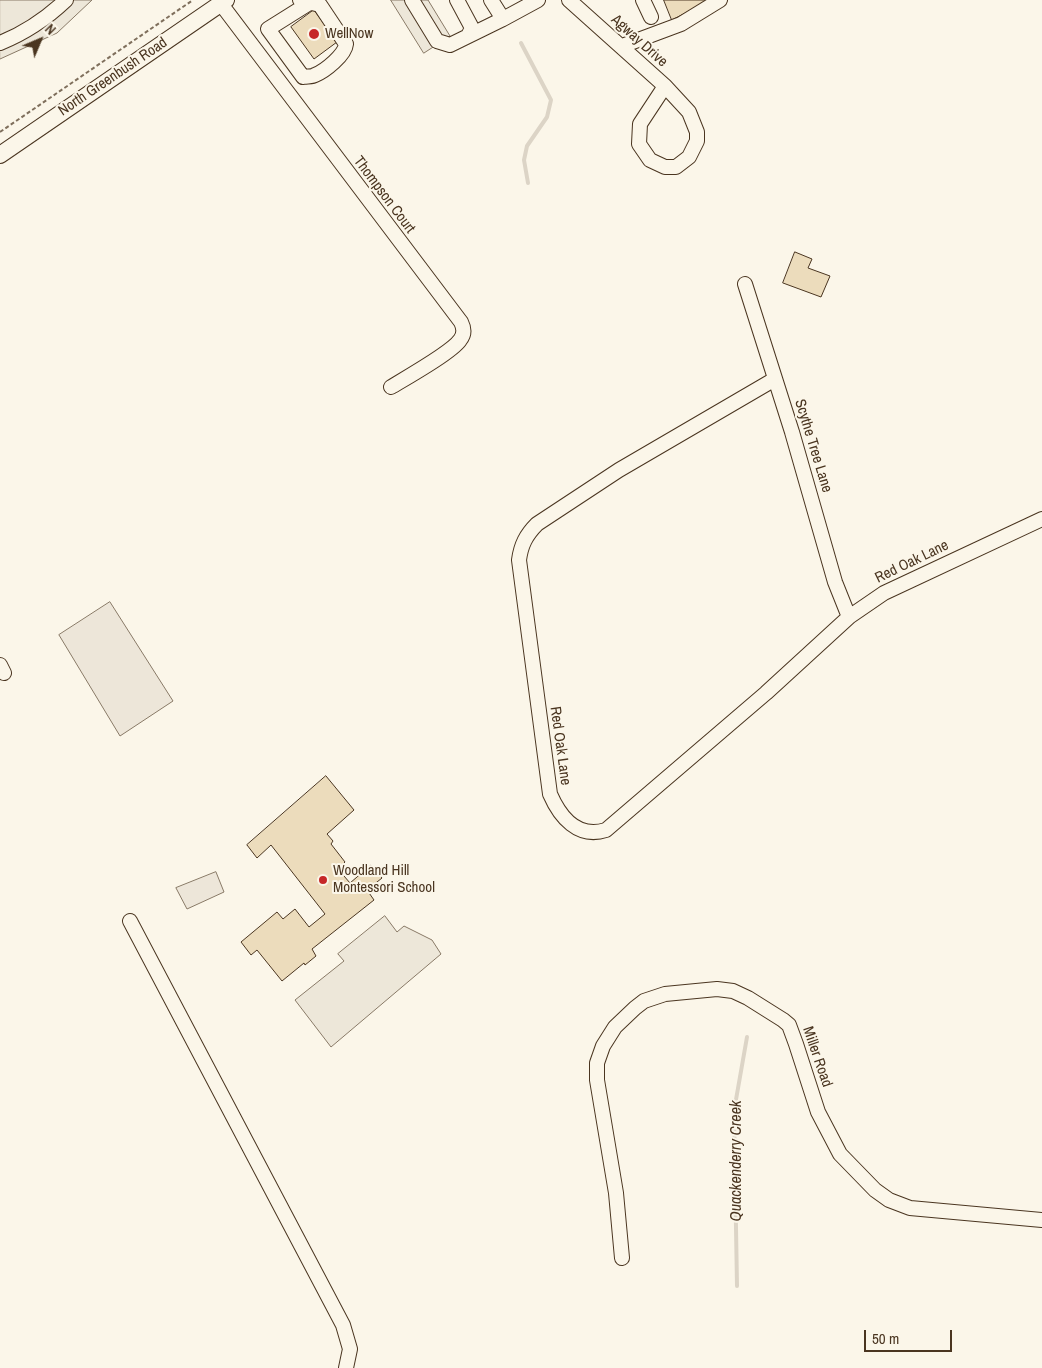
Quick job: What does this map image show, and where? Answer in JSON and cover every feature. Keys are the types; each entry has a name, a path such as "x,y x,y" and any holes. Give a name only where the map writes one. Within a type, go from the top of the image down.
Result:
{"main road":[{"name":"North Greenbush Road","path":"0,155 224,2"}],"street":[{"path":"0,43 32,28 52,14 66,0"},
{"path":"412,0 437,41 450,45 538,0"},
{"path":"457,0 472,28 468,36"},
{"path":"491,0 503,19"},
{"name":"Agway Drive","path":"569,0 665,86 689,112 697,132 697,141 688,157 676,167 665,167 650,160 639,144 640,124 665,86"},
{"path":"643,0 651,17"},
{"path":"622,46 681,24 720,0"},
{"name":"Thompson Court","path":"224,2 266,64 461,322 464,329 461,340 451,349 391,387"},
{"path":"299,3 320,5 346,44 345,50 341,55 315,75 308,76 303,76 298,71 284,52 268,29 299,3"},
{"path":"266,64 284,52"},
{"name":"Scythe Tree Lane","path":"745,284 835,582 849,617"},
{"name":"Red Oak Lane","path":"775,379 619,470 537,524 527,534 520,548 519,560 550,794 556,808 564,818 576,827 587,831 601,832 606,830 766,692 849,617 884,593 1042,519"},
{"path":"130,921 343,1325 350,1349 346,1368"},
{"name":"Miller Road","path":"622,1258 616,1193 598,1080 597,1063 603,1046 615,1027 644,1001 664,994 717,989 733,991 748,998 783,1020 789,1026 818,1112 840,1154 875,1190 889,1200 910,1208 1042,1220"}],"path":[{"path":"0,132 193,0"}],"shaded area":[{"path":"0,0 92,0 57,33 0,59"},
{"path":"391,0 428,0 450,36 424,53"},
{"path":"110,602 173,701 120,736 59,635"},
{"path":"216,872 224,892 187,909 176,888"},
{"path":"385,916 397,932 404,926 432,940 441,954 331,1047 295,1000 344,961 338,954"}],"building":[{"path":"664,0 708,0 708,1 672,20"},
{"name":"WellNow","path":"314,10 337,42 314,59 291,27"},
{"path":"795,252 812,259 808,268 830,276 821,297 783,283"},
{"name":"Woodland Hill Montessori School","path":"326,776 354,810 327,834 333,841 331,844 345,862 338,869 350,883 371,865 382,878 367,890 374,900 312,949 316,956 282,981 257,950 251,955 241,942 277,912 283,919 295,909 309,927 325,914 271,845 257,858 247,845"}],"waterway":[{"name":"Quackenderry Creek","path":"521,43 551,100 547,117 527,146 524,160 528,183"},
{"name":"Quackenderry Creek","path":"737,1286 734,1111 747,1037"}],"place":[{"name":"WellNow","path":"314,34"},
{"name":"Woodland Hill Montessori School","path":"323,880"}]}
